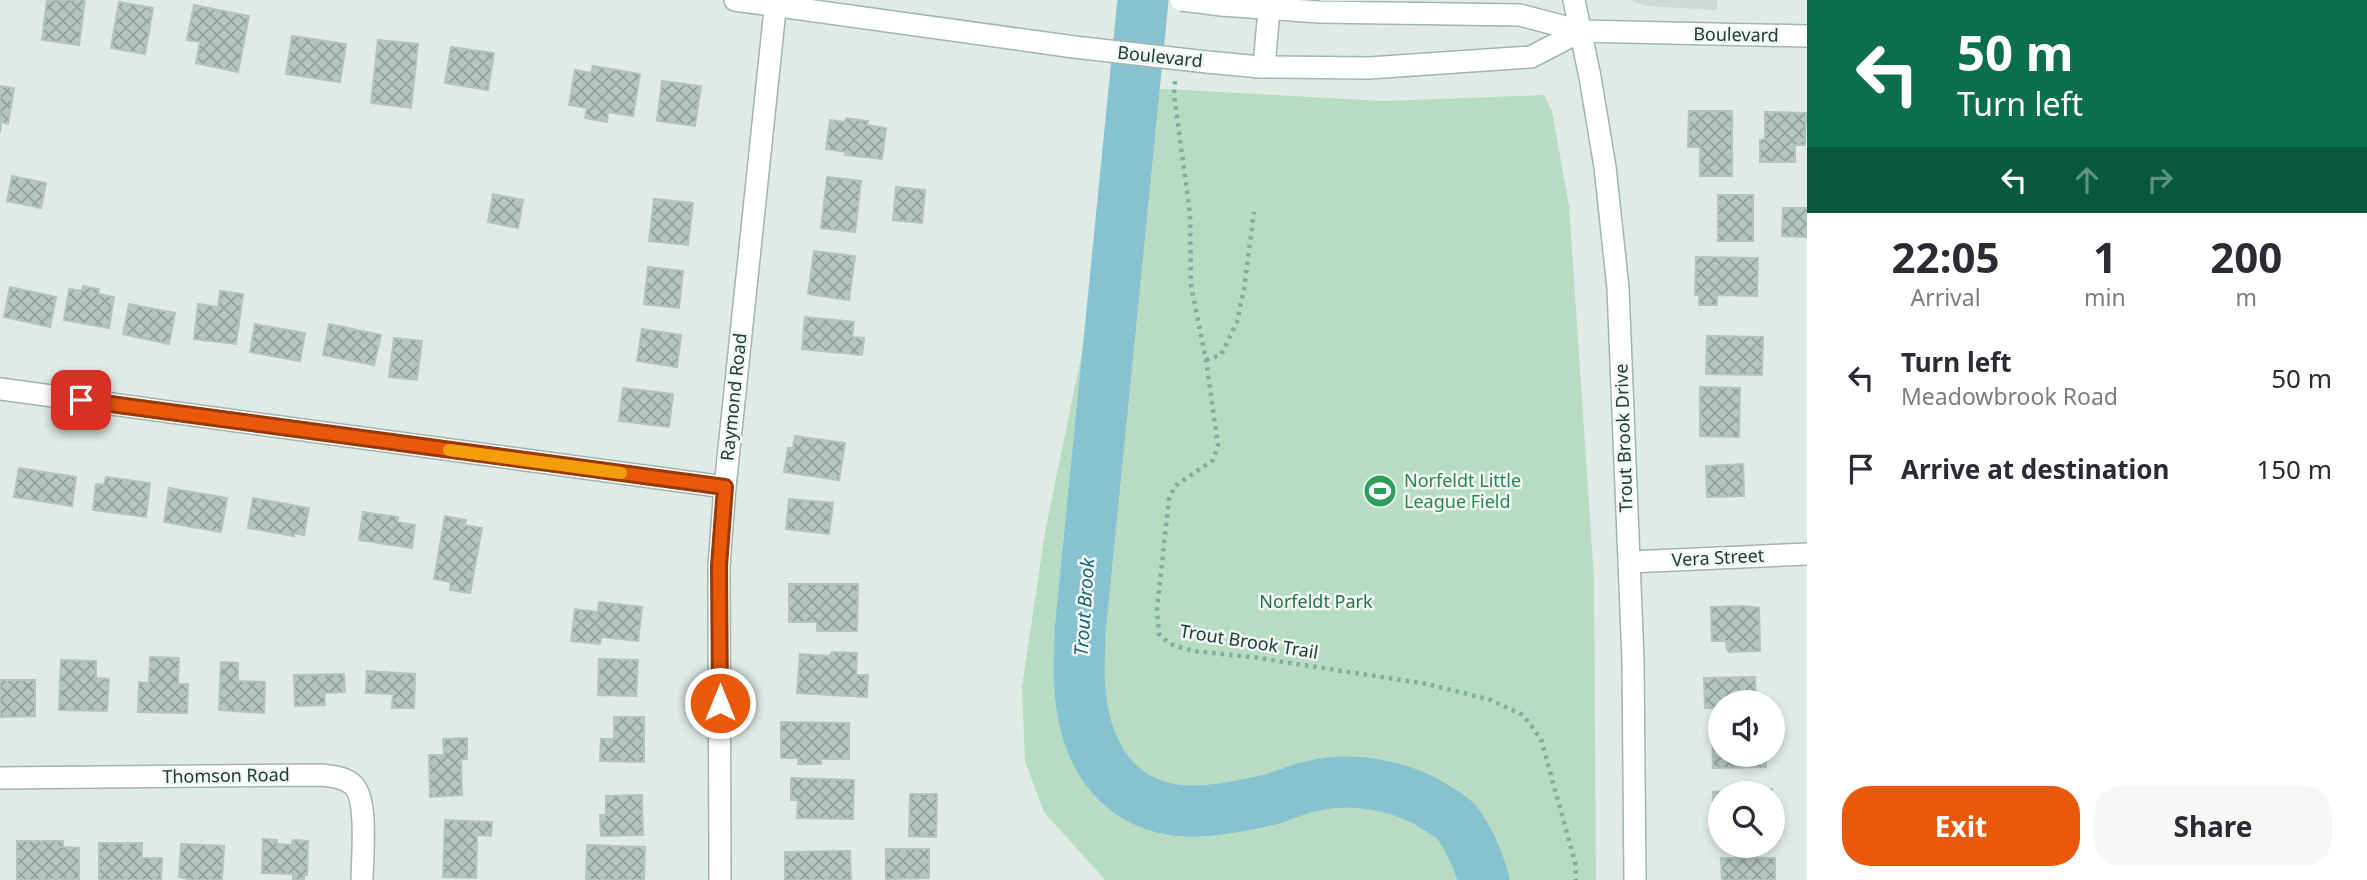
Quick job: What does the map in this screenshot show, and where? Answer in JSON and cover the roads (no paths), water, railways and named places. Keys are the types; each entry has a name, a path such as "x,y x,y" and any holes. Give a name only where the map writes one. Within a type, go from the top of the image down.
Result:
{"main road":[{"name":"Boulevard","path":"735,0 775,3 1074,47 1264,67 1369,68 1531,57 1581,31"},
{"name":"Boulevard","path":"1181,0 1269,9 1520,15 1581,31 1807,36"},
{"name":"Trout Brook Drive","path":"1574,0 1605,167 1618,288 1630,562 1635,880"},
{"name":"Raymond Road","path":"720,880 719,566 775,3"},
{"path":"1264,67 1269,9"},
{"path":"0,389 725,487"},
{"name":"Vera Street","path":"1630,562 1807,554"},
{"name":"Thomson Road","path":"0,778 336,777 350,782 359,793 362,819 362,880"}],"waterway":[{"name":"Trout Brook","path":"1143,0 1080,632 1080,690 1093,745 1105,768 1121,786 1140,799 1163,808 1190,811 1226,808 1329,783 1362,783 1396,789 1426,802 1455,821 1470,843 1484,880"}],"place":[{"name":"Norfeldt Little League Field","path":"1380,491"}],"park label":[{"name":"Norfeldt Park","path":"1316,602"}]}
